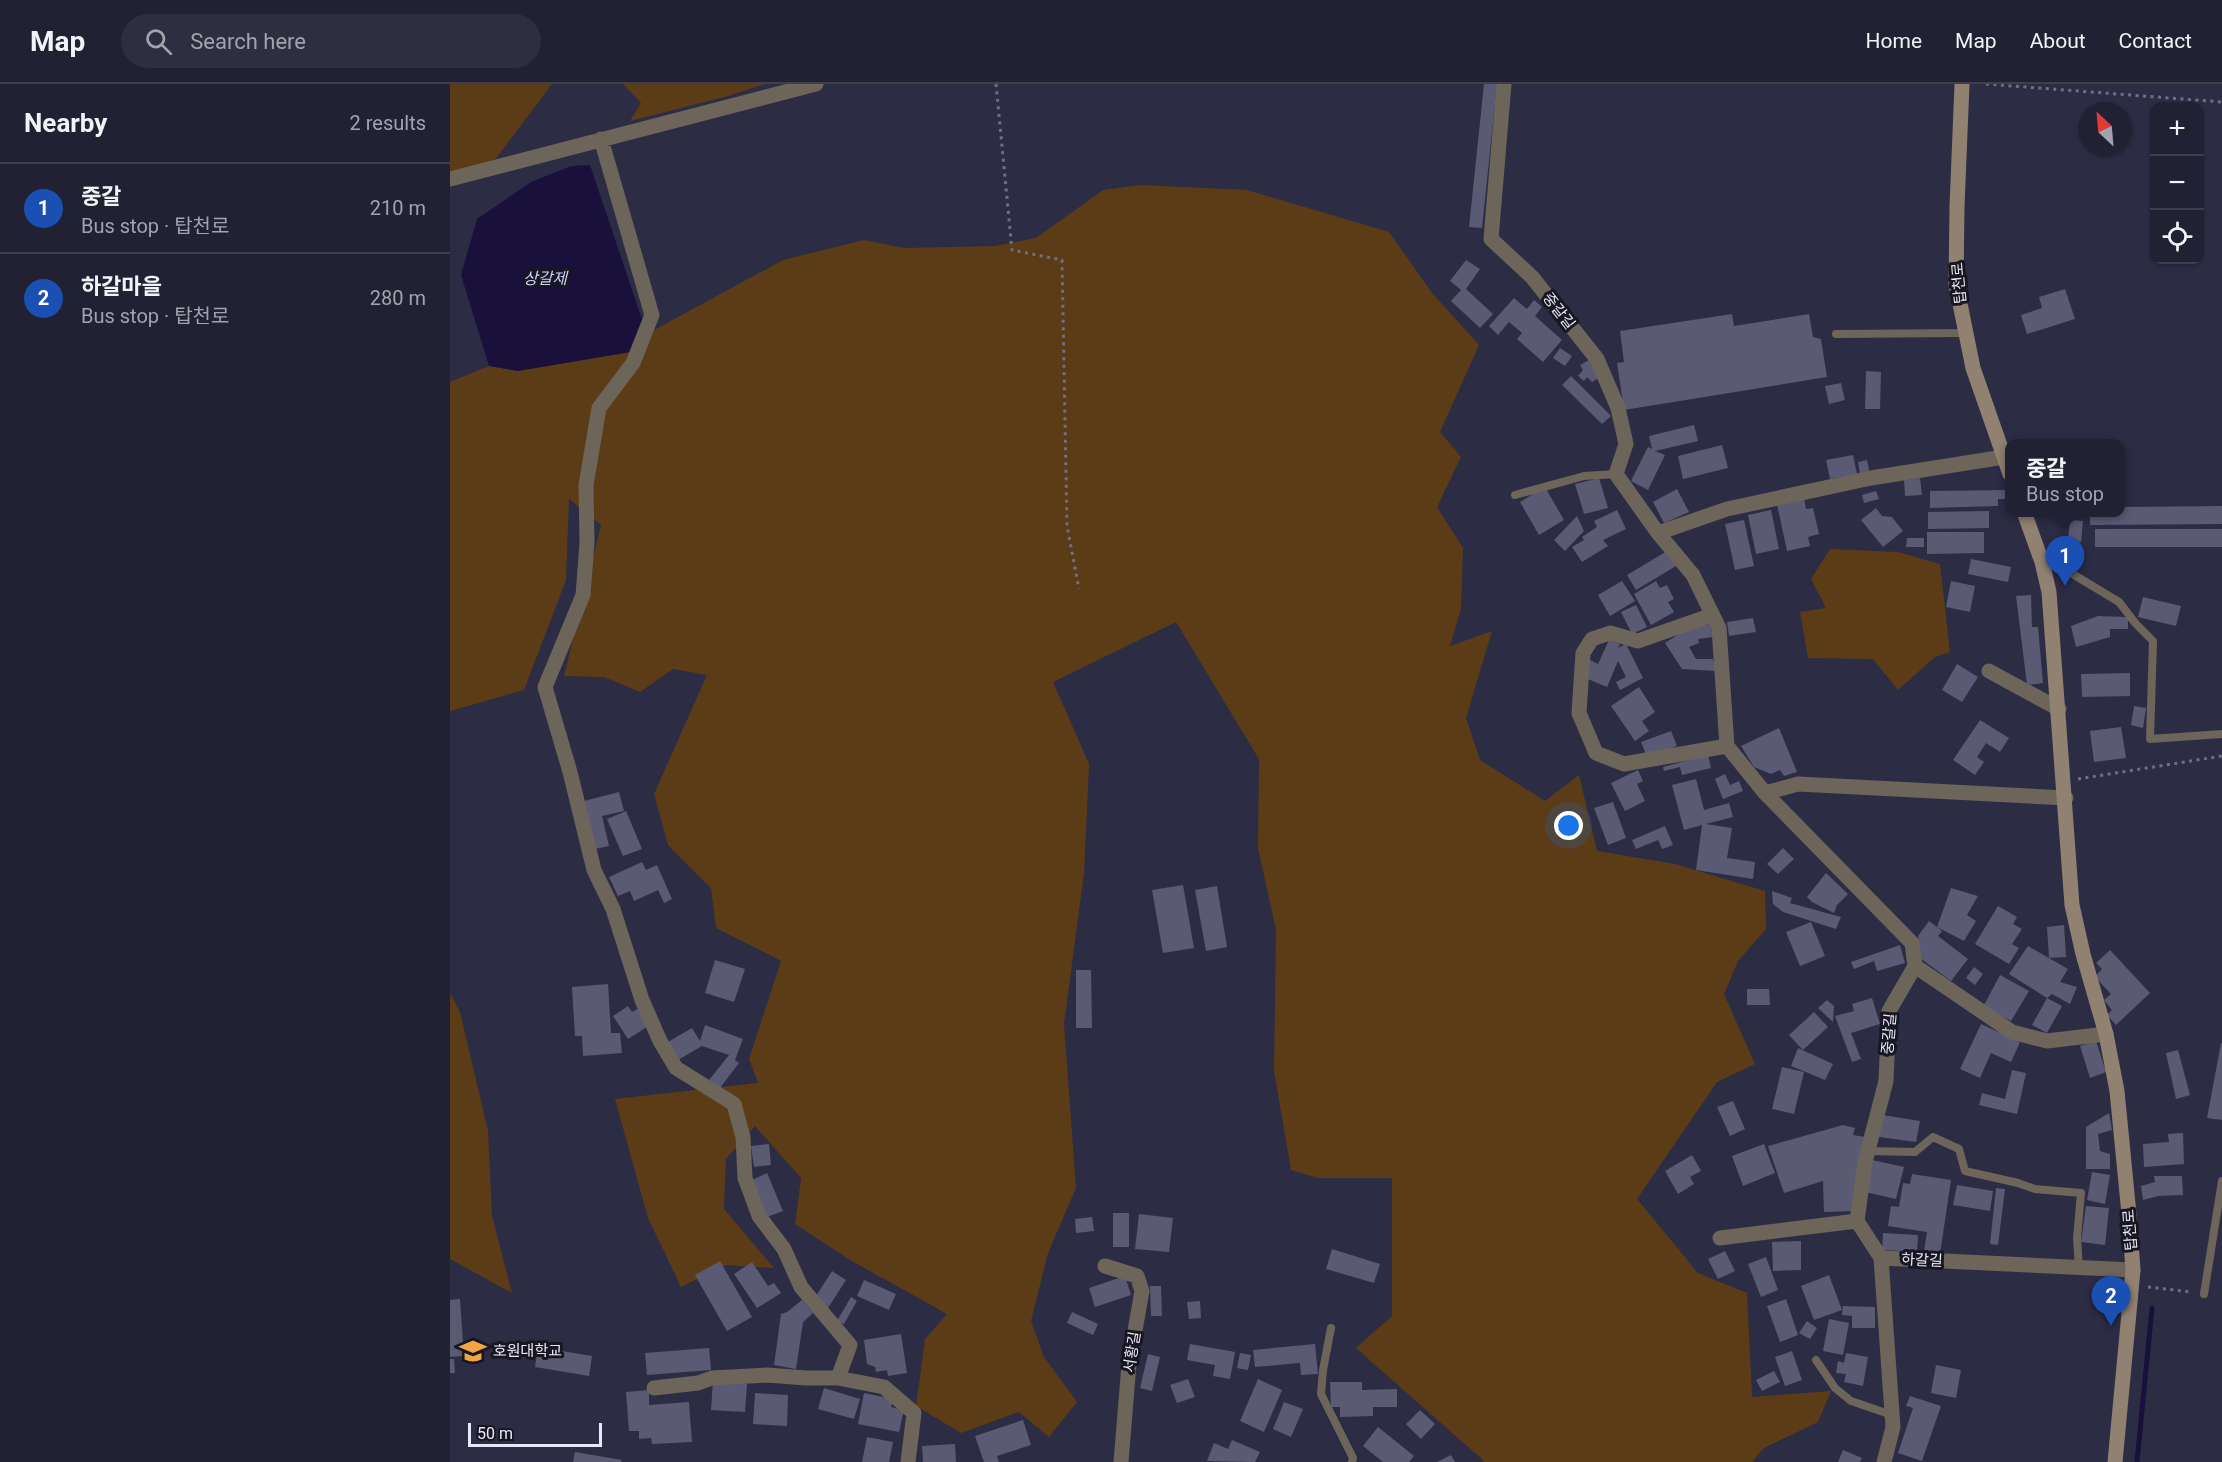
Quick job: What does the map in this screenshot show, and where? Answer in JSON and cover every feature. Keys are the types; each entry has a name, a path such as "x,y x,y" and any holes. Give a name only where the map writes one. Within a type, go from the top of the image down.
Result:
{"main road":[{"name":"탑천로","path":"1962,84 1956,284 1973,368 2005,460"},
{"name":"탑천로","path":"2025,517 2042,562 2049,592 2065,782 2072,905 2106,1034 2117,1091 2122,1134 2132,1277 2115,1462"}],"street":[{"path":"450,179 816,84"},
{"name":"중갈길","path":"1504,84 1491,239 1532,277 1597,359 1618,408 1626,444 1616,474"},
{"path":"601,139 652,315 633,363 598,408 586,485 587,543 583,595 545,687 570,772 594,870 613,909 642,1000 660,1041 676,1068 735,1104 743,1137 745,1178 759,1216 784,1249 801,1287 850,1345 838,1378"},
{"path":"1658,533 1727,509 1871,478 2004,457"},
{"path":"1616,474 1658,533 1693,575 1719,628 1727,746 1765,793 1912,943 1915,966 2012,1032 2047,1041 2106,1034"},
{"path":"1712,615 1638,641 1610,633 1592,639 1583,653 1579,713 1596,753 1623,764 1727,746"},
{"path":"1989,671 2059,709"},
{"path":"1765,793 1798,784 2066,798"},
{"name":"중갈길","path":"1857,1221 1868,1150 1886,1081 1889,1011 1915,966"},
{"path":"1720,1238 1857,1221 1881,1258"},
{"name":"하갈길","path":"1884,1462 1893,1427 1881,1258 2079,1268 2132,1277"},
{"name":"서황길","path":"1105,1266 1137,1276 1142,1291 1129,1364 1121,1462"},
{"path":"654,1388 698,1383 720,1377 767,1375 838,1378 884,1387 914,1413 908,1462"}],"lane":[{"path":"1836,334 1965,333"},
{"path":"1515,495 1584,476 1616,474"},
{"path":"2042,562 2061,567 2119,602 2153,641 2150,739 2222,734"},
{"path":"1868,1150 1915,1152 1933,1137 1959,1149 1965,1171 2018,1183 2035,1190 2081,1193 2077,1238 2079,1268"},
{"path":"2204,1294 2222,1181"},
{"path":"1331,1328 1323,1371 1322,1394 1342,1432 1353,1458 1352,1462"},
{"path":"1816,1360 1835,1388 1851,1401 1892,1415"}],"path":[{"path":"996,84 1012,250 1062,260 1066,526 1079,589"},
{"path":"1986,84 2222,102"},
{"path":"2065,782 2222,756"},
{"path":"2132,1277 2204,1294"}],"shaded area":[{"path":"450,84 552,84 494,161 450,171"},
{"path":"623,84 765,84 630,121 641,103"},
{"path":"1141,185 1247,190 1389,232 1432,293 1479,345 1440,432 1461,457 1437,507 1463,548 1461,609 1450,646 1492,631 1466,718 1480,760 1545,801 1579,775 1597,851 1675,864 1765,891 1766,929 1738,961 1724,994 1755,1064 1717,1082 1637,1199 1698,1273 1747,1293 1752,1397 1831,1391 1818,1422 1764,1448 1752,1462 1485,1462 1356,1348 1392,1316 1392,1178 1318,1178 1291,1170 1274,1071 1276,930 1258,848 1259,759 1176,622 1053,682 1089,764 1084,873 1064,1024 1076,1188 1048,1253 1031,1321 1044,1357 1077,1402 1049,1437 1019,1412 961,1433 916,1406 925,1339 947,1314 850,1260 795,1224 801,1178 755,1126 726,1159 724,1209 774,1268 726,1265 681,1287 648,1218 615,1099 758,1083 749,1059 781,961 716,928 711,888 668,845 654,794 707,675 673,669 640,692 604,677 564,676 601,525 569,499 566,580 524,690 450,711 450,382 489,366 518,371 647,334 783,260 864,240 904,248 995,246 1036,238 1103,190"},
{"path":"1830,549 1898,552 1940,564 1950,652 1935,657 1898,690 1873,659 1808,658 1800,612 1826,608 1811,579"},
{"path":"450,993 460,1012 488,1131 492,1216 512,1293 450,1259"}],"water":[{"name":"상갈제","path":"590,165 647,334 631,352 518,371 489,366 461,275 477,219 531,182 571,166"}],"building":[{"path":"1484,84 1497,84 1482,228 1469,227"},
{"path":"1466,260 1480,269 1466,289 1493,314 1480,328 1451,301 1461,290 1450,281"},
{"path":"2065,289 2075,319 2027,334 2021,315 2042,308 2039,297"},
{"path":"1514,298 1527,309 1534,300 1542,307 1535,316 1562,340 1543,362 1517,339 1522,333 1509,322 1498,335 1489,326"},
{"path":"1732,314 1734,326 1809,314 1813,337 1821,339 1827,377 1624,410 1617,363 1624,362 1620,331"},
{"path":"1560,348 1572,356 1565,366 1553,358"},
{"path":"1589,360 1600,377 1592,382 1587,377 1584,381 1578,376 1583,370 1580,365"},
{"path":"1866,371 1881,372 1880,409 1865,409"},
{"path":"1571,376 1611,416 1602,424 1562,385"},
{"path":"1841,383 1845,400 1829,404 1825,386"},
{"path":"1694,425 1698,441 1655,451 1665,455 1648,490 1631,481 1648,447 1652,449 1649,436"},
{"path":"1722,445 1728,468 1683,479 1678,456"},
{"path":"1853,455 1857,474 1830,479 1826,460"},
{"path":"1867,460 1870,474 1860,475 1858,462"},
{"path":"1599,478 1608,508 1584,514 1575,484"},
{"path":"1920,478 1922,495 1905,496 1904,480"},
{"path":"1545,487 1564,520 1539,535 1520,502"},
{"path":"1677,489 1689,512 1664,523 1653,502"},
{"path":"2005,490 2005,499 1998,499 1998,506 1930,508 1930,491"},
{"path":"1876,491 1879,499 1864,503 1862,495"},
{"path":"1804,498 1806,509 1813,508 1819,534 1808,537 1810,546 1787,551 1777,504"},
{"path":"2222,506 2222,524 2090,525 2090,517 2125,517 2125,507"},
{"path":"1876,508 1882,516 1892,517 1903,531 1883,547 1861,520"},
{"path":"1617,510 1626,529 1603,540 1608,546 1582,562 1572,547 1584,540 1582,537 1597,527 1594,521"},
{"path":"1771,510 1779,549 1756,554 1748,515"},
{"path":"1989,511 1989,528 1928,529 1928,512"},
{"path":"1577,516 1584,531 1565,551 1554,540"},
{"path":"1744,520 1754,566 1735,570 1725,524"},
{"path":"2070,520 2083,521 2081,542 2068,541"},
{"path":"2095,529 2222,529 2222,547 2095,547"},
{"path":"1927,532 1984,532 1984,553 1927,554"},
{"path":"1907,538 1924,538 1924,547 1906,547"},
{"path":"1667,551 1676,566 1636,590 1627,575"},
{"path":"1971,559 2011,567 2008,582 1968,574"},
{"path":"1622,581 1635,601 1610,616 1598,595"},
{"path":"1656,581 1660,588 1667,585 1674,599 1668,602 1674,612 1651,625 1634,594"},
{"path":"1951,581 1975,586 1970,612 1946,607"},
{"path":"2031,595 2032,627 2038,627 2043,683 2027,685 2016,596"},
{"path":"2143,597 2181,606 2176,626 2138,617"},
{"path":"1636,605 1647,627 1632,634 1621,612"},
{"path":"2098,616 2128,617 2128,629 2110,629 2110,637 2076,647 2071,626"},
{"path":"1753,618 1756,632 1729,636 1727,622"},
{"path":"1710,624 1713,637 1698,639 1699,643 1689,647 1696,659 1713,659 1716,671 1682,669 1665,643 1688,628"},
{"path":"1609,640 1620,644 1618,648 1626,644 1643,678 1620,690 1616,682 1626,677 1618,661 1607,687 1583,677 1590,660 1598,664"},
{"path":"1957,664 1978,677 1962,702 1942,690"},
{"path":"2130,673 2130,696 2082,697 2081,674"},
{"path":"1639,687 1655,712 1642,721 1649,731 1635,741 1611,706"},
{"path":"2134,706 2146,708 2143,728 2131,725"},
{"path":"1980,720 2009,738 2000,752 1986,743 1977,757 1984,762 1975,775 1953,760"},
{"path":"2121,727 2126,758 2094,762 2090,731"},
{"path":"1779,728 1797,772 1784,776 1780,770 1771,774 1754,767 1741,746"},
{"path":"1671,731 1677,746 1647,757 1641,742"},
{"path":"1708,755 1711,768 1682,775 1680,767 1664,771 1663,767"},
{"path":"1638,770 1643,781 1637,784 1645,801 1625,811 1611,783"},
{"path":"1725,774 1730,785 1739,781 1743,791 1723,799 1715,779"},
{"path":"1696,779 1704,810 1729,803 1733,817 1706,824 1732,828 1727,858 1755,862 1753,879 1696,870 1702,825 1684,830 1672,785"},
{"path":"619,792 624,811 602,816 609,846 595,849 584,801"},
{"path":"1613,802 1626,838 1608,845 1594,808"},
{"path":"626,811 642,849 623,856 607,819"},
{"path":"1665,826 1673,845 1662,849 1658,840 1636,849 1632,840"},
{"path":"1783,848 1794,859 1778,874 1767,864"},
{"path":"642,862 646,870 657,865 672,899 664,903 658,890 634,901 630,891 618,896 609,877"},
{"path":"1826,873 1848,894 1837,905 1834,913 1807,897"},
{"path":"1183,885 1194,948 1163,953 1152,890"},
{"path":"1217,886 1227,947 1206,951 1195,890"},
{"path":"1951,888 1978,896 1967,915 1976,921 1964,941 1937,927"},
{"path":"1772,891 1792,898 1790,903 1841,917 1836,929 1783,912 1773,904"},
{"path":"1998,906 2017,917 2013,924 2022,929 2012,944 2019,948 2009,964 1975,944"},
{"path":"1929,921 1942,931 1938,936 1968,959 1951,981 1920,958 1918,936"},
{"path":"1811,922 1825,956 1800,966 1786,932"},
{"path":"2064,925 2066,957 2049,958 2047,927"},
{"path":"1900,945 1905,963 1877,971 1874,961 1854,969 1851,962"},
{"path":"2028,946 2068,969 2060,982 2077,987 2070,1004 2052,994 2047,998 2009,974"},
{"path":"2110,950 2150,993 2116,1025 2107,1015 2112,1010 2104,1000 2111,994 2095,977 2102,969 2096,963"},
{"path":"715,960 745,969 734,1002 705,993"},
{"path":"1974,967 1983,974 1975,985 1966,978"},
{"path":"1076,970 1091,970 1092,1028 1076,1028"},
{"path":"2000,975 2029,991 2011,1021 1983,1007"},
{"path":"608,984 611,1033 620,1033 622,1053 583,1056 582,1036 575,1036 572,987"},
{"path":"1747,989 1769,989 1770,1005 1747,1005"},
{"path":"1872,998 1880,1024 1851,1033 1861,1059 1852,1062 1835,1016 1854,1011 1852,1004"},
{"path":"2047,998 2062,1006 2047,1033 2032,1025"},
{"path":"1827,1000 1834,1006 1833,1022 1818,1008"},
{"path":"628,1006 632,1012 639,1008 650,1025 628,1039 613,1016"},
{"path":"1814,1012 1828,1027 1803,1050 1789,1035"},
{"path":"1981,1024 2020,1042 2011,1062 1991,1053 1980,1078 1960,1069"},
{"path":"705,1025 743,1039 735,1060 739,1063 720,1088 709,1080 729,1055 702,1046 678,1060 668,1042 692,1028 700,1041"},
{"path":"2096,1041 2106,1072 2090,1078 2080,1046"},
{"path":"2222,1043 2222,1120 2207,1118"},
{"path":"1798,1048 1833,1064 1825,1080 1791,1066"},
{"path":"2178,1050 2190,1095 2176,1099 2166,1053"},
{"path":"1782,1067 1804,1072 1794,1114 1772,1109"},
{"path":"2012,1070 2026,1073 2017,1114 1979,1105 1982,1093 2005,1099"},
{"path":"1733,1101 1745,1129 1730,1136 1717,1107"},
{"path":"2109,1113 2112,1130 2098,1134 2100,1151 2110,1154 2110,1169 2086,1169 2086,1127"},
{"path":"1883,1115 1920,1121 1916,1142 1879,1137"},
{"path":"1843,1125 1855,1128 1853,1135 1865,1137 1853,1211 1824,1212 1823,1181 1784,1193 1768,1146"},
{"path":"2183,1133 2184,1164 2144,1167 2143,1144 2169,1142 2168,1134"},
{"path":"769,1144 771,1165 754,1167 751,1146"},
{"path":"1764,1144 1775,1173 1743,1186 1732,1156"},
{"path":"1692,1155 1701,1171 1690,1177 1694,1184 1678,1194 1665,1171"},
{"path":"1872,1160 1904,1167 1896,1199 1865,1192"},
{"path":"2092,1172 2110,1175 2105,1204 2087,1200"},
{"path":"767,1173 783,1211 767,1217 752,1180"},
{"path":"1912,1174 1951,1180 1940,1254 1924,1252 1927,1232 1888,1226 1891,1206 1899,1207 1903,1183 1910,1184"},
{"path":"2154,1176 2182,1176 2183,1195 2158,1196 2143,1200 2141,1186 2155,1182"},
{"path":"1957,1185 1993,1191 1990,1211 1953,1205"},
{"path":"1996,1188 2005,1189 1998,1245 1990,1244"},
{"path":"2086,1206 2109,1208 2105,1245 2081,1242"},
{"path":"1113,1213 1129,1213 1129,1247 1113,1247"},
{"path":"1139,1214 1173,1218 1169,1252 1135,1249"},
{"path":"1092,1217 1094,1231 1076,1233 1075,1219"},
{"path":"1883,1233 1918,1235 1917,1252 1882,1250"},
{"path":"1801,1241 1801,1270 1773,1271 1772,1242"},
{"path":"1332,1249 1380,1264 1374,1283 1326,1269"},
{"path":"1725,1251 1735,1271 1718,1279 1708,1259"},
{"path":"1766,1257 1778,1290 1761,1297 1748,1264"},
{"path":"720,1261 752,1317 727,1331 695,1275"},
{"path":"752,1262 768,1286 774,1283 781,1293 757,1308 734,1274"},
{"path":"832,1271 846,1280 828,1308 814,1299"},
{"path":"1829,1275 1842,1310 1814,1320 1801,1286"},
{"path":"1125,1276 1131,1295 1095,1307 1089,1288"},
{"path":"864,1280 896,1294 889,1310 857,1296"},
{"path":"1150,1286 1161,1286 1162,1316 1151,1316"},
{"path":"851,1297 857,1301 844,1324 837,1321"},
{"path":"460,1299 464,1356 450,1357 450,1300"},
{"path":"1786,1299 1798,1335 1780,1342 1767,1306"},
{"path":"802,1300 813,1313 803,1322 796,1369 774,1365 781,1314"},
{"path":"1200,1301 1201,1318 1189,1319 1187,1302"},
{"path":"1843,1306 1875,1307 1875,1328 1852,1328 1852,1316 1842,1315"},
{"path":"1072,1312 1098,1324 1093,1335 1067,1323"},
{"path":"1829,1319 1849,1323 1843,1355 1823,1351"},
{"path":"1807,1321 1817,1328 1810,1339 1799,1333"},
{"path":"901,1334 907,1373 888,1376 887,1370 876,1372 875,1367 867,1364 864,1340"},
{"path":"1190,1344 1235,1352 1230,1379 1213,1376 1215,1365 1187,1360"},
{"path":"1315,1344 1318,1374 1301,1375 1300,1363 1255,1367 1253,1350"},
{"path":"538,1347 592,1356 589,1376 535,1367"},
{"path":"709,1348 711,1370 647,1375 645,1353"},
{"path":"1792,1351 1802,1380 1785,1386 1775,1357"},
{"path":"1240,1353 1251,1355 1248,1370 1237,1368"},
{"path":"1846,1353 1868,1357 1863,1386 1844,1382 1846,1374 1836,1373 1838,1361 1844,1363"},
{"path":"1148,1354 1160,1357 1152,1391 1140,1388"},
{"path":"450,1359 454,1359 455,1373 450,1373"},
{"path":"1936,1365 1961,1370 1956,1398 1931,1393"},
{"path":"1774,1371 1780,1382 1762,1391 1756,1380"},
{"path":"1188,1379 1195,1397 1177,1403 1170,1385"},
{"path":"1258,1379 1282,1390 1264,1432 1240,1421"},
{"path":"713,1381 747,1384 745,1412 711,1410"},
{"path":"1330,1382 1362,1382 1362,1390 1397,1389 1397,1407 1373,1407 1373,1416 1340,1417 1340,1407 1331,1407"},
{"path":"824,1388 860,1399 854,1419 818,1409"},
{"path":"649,1390 649,1405 689,1402 692,1442 652,1444 651,1438 639,1439 639,1431 629,1431 626,1392"},
{"path":"755,1393 788,1395 787,1426 753,1424"},
{"path":"864,1393 893,1399 891,1407 904,1410 899,1432 858,1424"},
{"path":"1910,1396 1941,1406 1922,1461 1898,1453 1913,1408 1906,1406"},
{"path":"1284,1402 1303,1409 1291,1437 1273,1429"},
{"path":"1420,1410 1435,1424 1421,1439 1406,1424"},
{"path":"1023,1420 1031,1445 997,1456 999,1462 984,1462 975,1436"},
{"path":"1378,1427 1414,1456 1409,1462 1383,1462 1363,1446"},
{"path":"867,1437 893,1442 889,1462 862,1462"},
{"path":"1232,1440 1260,1452 1255,1462 1207,1461 1214,1443 1228,1449"},
{"path":"955,1444 956,1462 923,1462 922,1446"},
{"path":"1843,1450 1862,1458 1860,1462 1838,1462"},
{"path":"575,1452 622,1460 621,1462 573,1462"},
{"path":"1451,1455 1455,1462 1437,1462"}],"waterway":[{"path":"2137,1462 2152,1308"}],"place":[{"name":"중갈","path":"2065,586"},
{"name":"하갈마을","path":"2111,1326"},
{"name":"호원대학교","path":"473,1351"}]}
